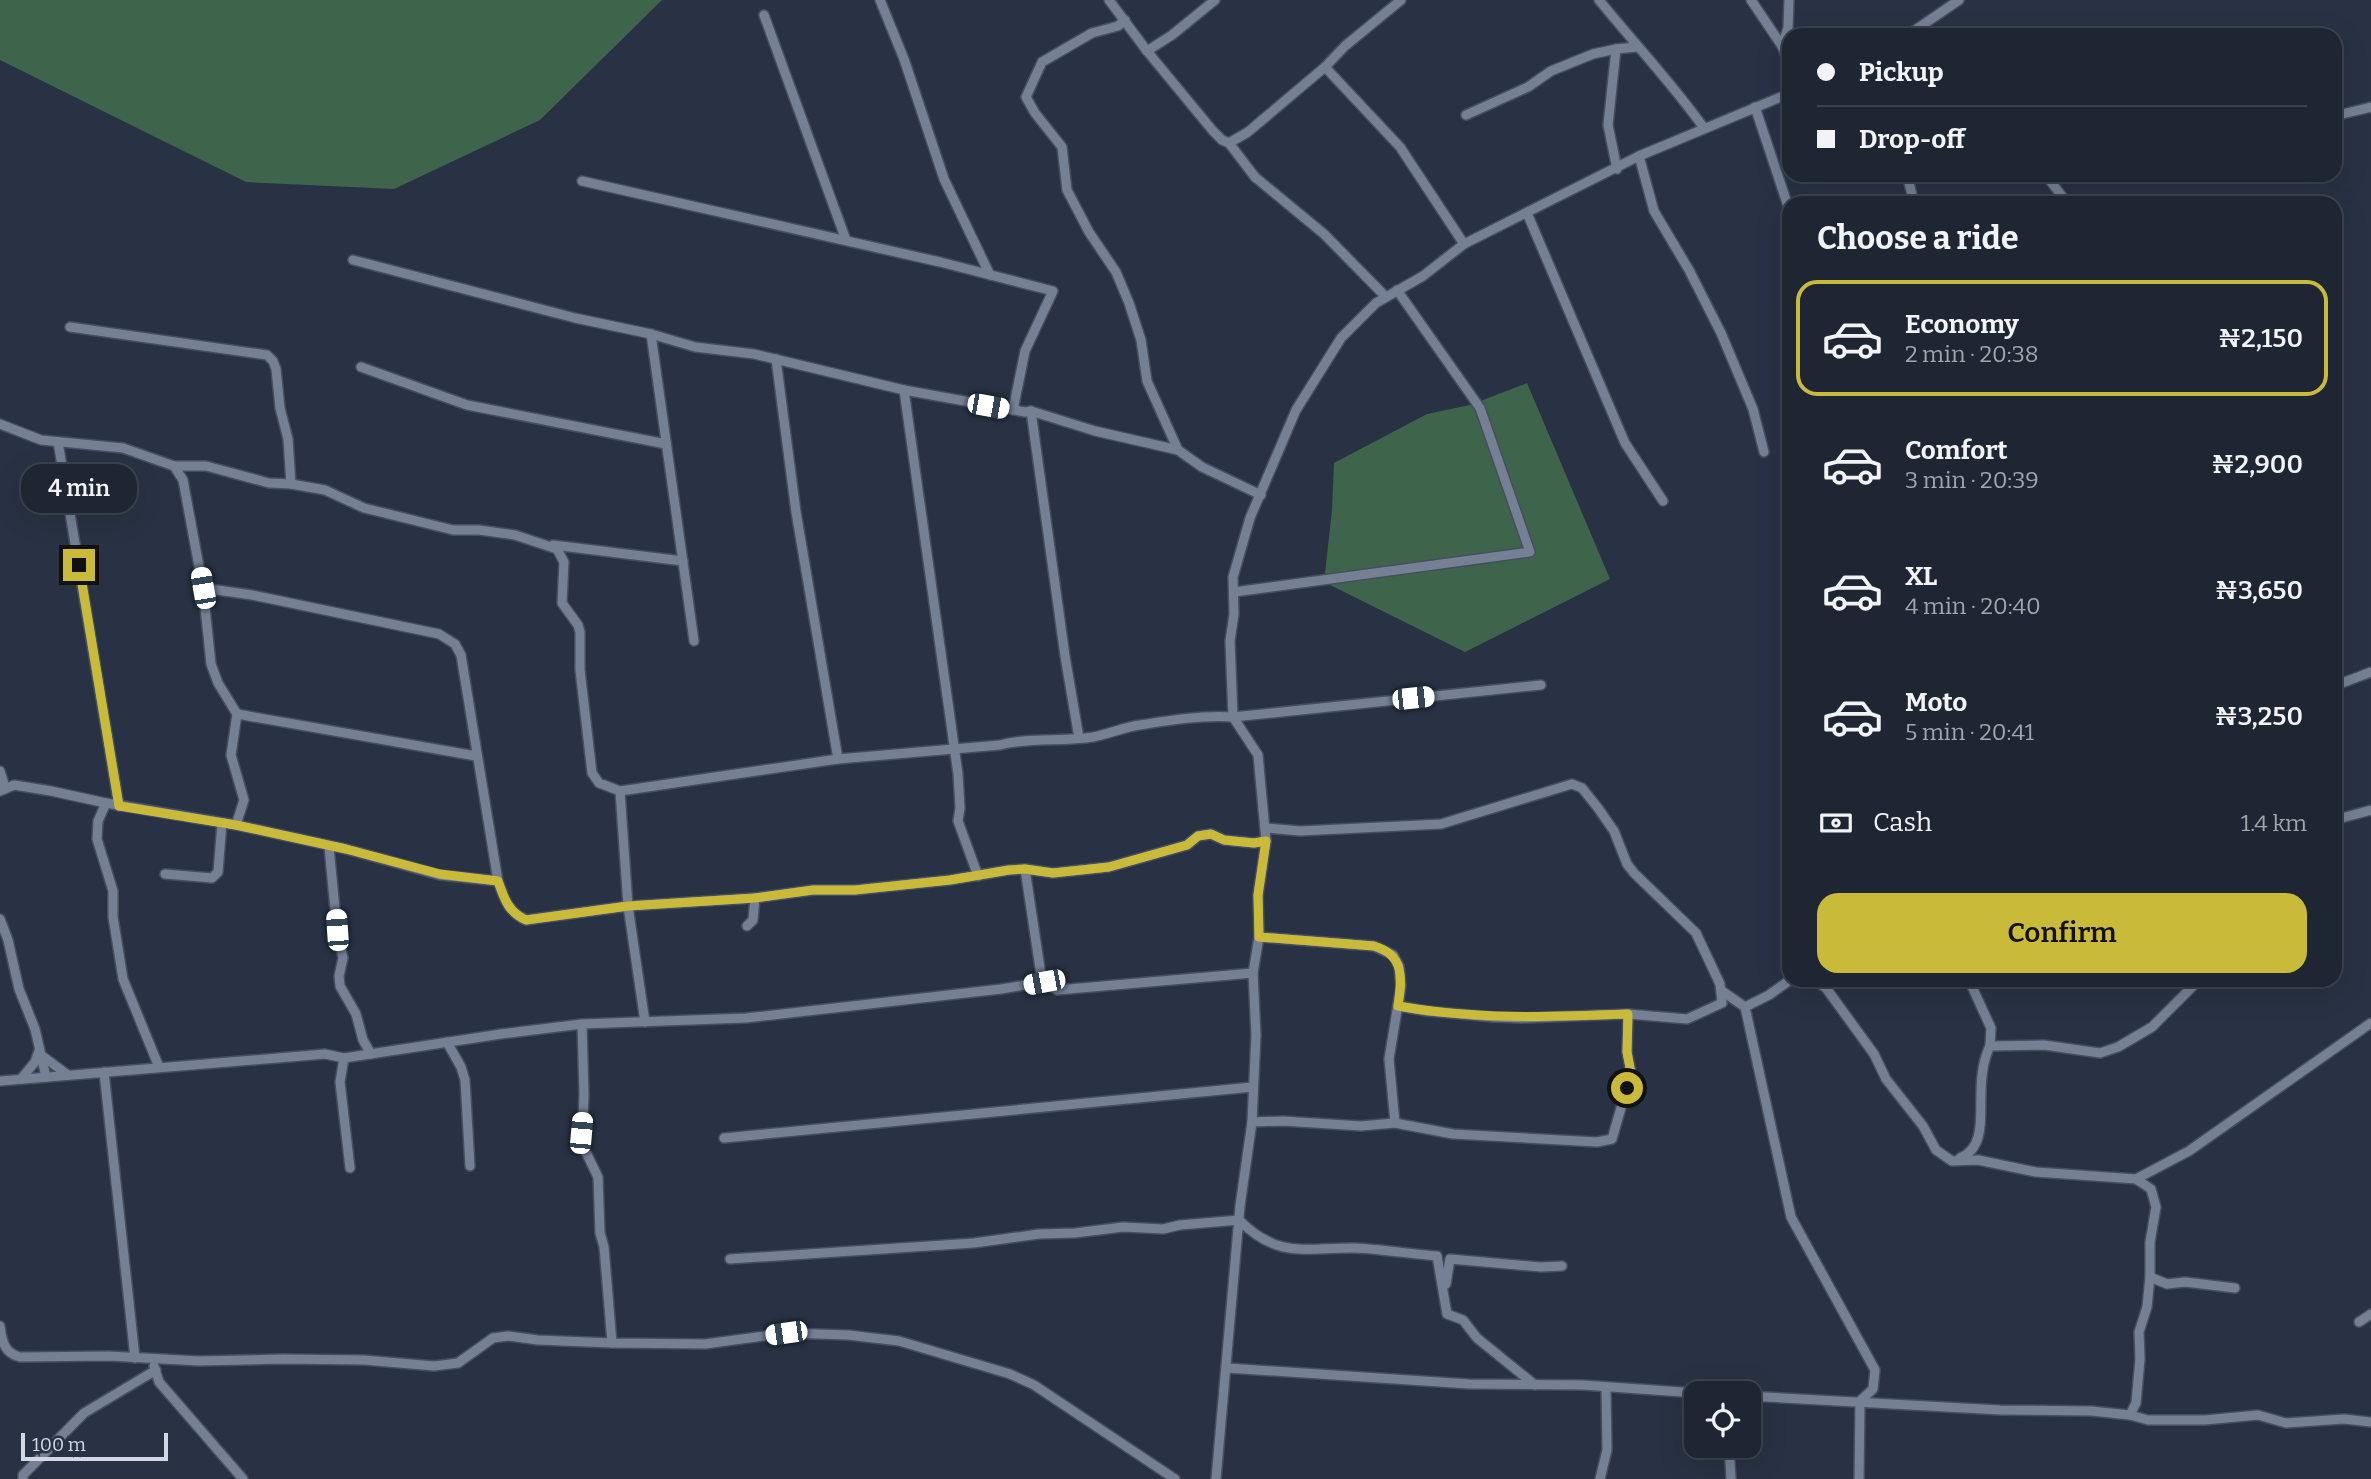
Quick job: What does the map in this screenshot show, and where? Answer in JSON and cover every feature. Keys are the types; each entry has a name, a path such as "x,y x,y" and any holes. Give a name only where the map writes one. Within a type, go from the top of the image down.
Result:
{"street":[{"path":"880,0 904,59 944,179 990,275"},
{"path":"1109,0 1147,51 1213,131 1229,143 1255,177 1324,234 1386,297"},
{"path":"1147,51 1215,0"},
{"path":"1229,143 1248,132 1401,0"},
{"path":"1599,0 1679,93 1704,128"},
{"path":"1751,0 1782,46"},
{"path":"1788,28 1789,0"},
{"path":"1918,28 1959,0"},
{"path":"764,15 846,240"},
{"path":"1125,20 1118,26 1092,33 1042,62 1026,97 1062,148 1067,190 1089,232 1116,272 1141,340 1147,381 1178,450"},
{"path":"1466,115 1528,87 1550,71 1592,54 1637,47"},
{"path":"1616,49 1608,125 1617,169"},
{"path":"1325,67 1400,147 1464,244"},
{"path":"1216,1479 1239,1220 1252,1122 1256,1035 1253,973 1259,937 1258,895 1266,841 1258,755 1233,717 1230,641 1234,614 1233,577 1246,530 1296,410 1341,338 1377,303 1423,275 1464,244 1639,156 1782,96"},
{"path":"1755,107 1785,196"},
{"path":"2342,114 2371,107"},
{"path":"1639,156 1654,211 1689,270 1721,333 1753,409 1765,452"},
{"path":"582,181 846,240 1053,291 1025,351 1013,410"},
{"path":"1527,213 1625,443 1663,500"},
{"path":"353,260 695,347 754,354 904,390 1031,411 1095,431 1178,450 1202,467 1261,495"},
{"path":"1234,592 1530,552 1480,408 1397,290"},
{"path":"70,327 267,355 276,369 280,408 289,439 291,484"},
{"path":"651,334 694,641"},
{"path":"776,359 796,512 838,758"},
{"path":"360,366 467,405 666,444"},
{"path":"904,390 954,748 960,807 958,821 978,876"},
{"path":"1031,411 1079,738"},
{"path":"0,424 41,440 123,448 174,466 206,466 269,483 325,489 364,508 453,530 480,530 515,535 551,545 683,561"},
{"path":"58,443 119,806"},
{"path":"174,466 183,480 203,588 211,664 218,683 237,714 231,755 244,800 236,825"},
{"path":"551,545 562,554 564,562 562,603 580,632 580,670 592,773 599,783 620,791 838,758 1000,744 1018,740 1079,738 1171,719 1233,717 1541,685"},
{"path":"203,588 252,595 439,634 455,644 461,655 498,881 510,909 526,920 628,906 755,898 813,890 855,890 1025,869 1053,873 1109,867 1187,845 1198,836 1211,834 1224,840 1254,843 1266,841"},
{"path":"2342,682 2371,672"},
{"path":"237,714 476,756"},
{"path":"0,771 3,789 14,785 236,825 346,849 440,874 498,881"},
{"path":"1266,828 1300,831 1441,824 1572,784 1583,788 1606,820 1634,873 1696,933 1722,992 1722,1003 1687,1019 1628,1014 1521,1018 1446,1013 1398,1006"},
{"path":"620,791 628,906 645,1022"},
{"path":"106,803 98,821 97,839 113,891 113,917 123,979 159,1067"},
{"path":"2342,818 2371,810"},
{"path":"165,874 212,878 215,876 218,872 222,823"},
{"path":"329,847 328,862 343,958 340,986 356,1014 363,1040 371,1054"},
{"path":"1025,869 1044,982"},
{"path":"747,926 753,920 755,898"},
{"path":"0,919 8,940 19,989 35,1028 46,1077"},
{"path":"1259,937 1374,946 1393,955 1399,966 1401,986 1389,1059 1395,1123"},
{"path":"0,1081 324,1054 344,1058 582,1024 746,1018 1044,982 1057,990 1253,973"},
{"path":"1745,1007 1782,986"},
{"path":"1824,987 1874,1054 1886,1079 1923,1126 1936,1150 1952,1161 1978,1160 2036,1172 2136,1179 2151,1189 2156,1207 2150,1242 2150,1277 2147,1307 2139,1332 2140,1359 2136,1403 2130,1415"},
{"path":"1952,1161 1969,1154 1974,1147 1982,1120 1981,1093 1991,1028 1972,987"},
{"path":"1990,1046 2044,1045 2100,1053 2118,1047 2152,1027 2192,987"},
{"path":"1722,992 1745,1007 1791,1217 1875,1370 1873,1389 1860,1401 1859,1479"},
{"path":"1252,1122 1283,1121 1362,1126 1395,1123 1453,1134 1597,1142 1612,1139 1631,1073 1627,1052 1628,1014"},
{"path":"2136,1179 2189,1151 2371,1023"},
{"path":"582,1024 582,1144 598,1177 600,1233 604,1247 612,1343"},
{"path":"447,1042 465,1080 470,1166"},
{"path":"40,1052 68,1075"},
{"path":"21,1079 40,1052"},
{"path":"344,1058 340,1083 350,1168"},
{"path":"104,1072 135,1358"},
{"path":"724,1138 1253,1087"},
{"path":"730,1259 974,1243 1123,1227 1163,1229 1239,1220 1251,1232 1267,1241 1302,1251 1355,1248 1437,1256 1447,1314"},
{"path":"1447,1314 1445,1278 1450,1259 1541,1268 1562,1266"},
{"path":"2150,1277 2167,1284 2185,1282 2235,1288"},
{"path":"1447,1314 1463,1320 1477,1338 1535,1385"},
{"path":"2359,1322 2371,1314"},
{"path":"0,1326 3,1345 13,1355 20,1357 135,1358 199,1362 364,1360 434,1366 458,1363 493,1338 508,1336 612,1343 705,1344 786,1333 848,1335 899,1341 1010,1374 1034,1385 1175,1479"},
{"path":"152,1359 159,1382 243,1479"},
{"path":"1227,1368 1469,1384 1583,1385 1684,1392"},
{"path":"23,1479 23,1475 84,1413 156,1370"},
{"path":"1600,1479 1607,1450 1606,1388"},
{"path":"1761,1397 2000,1410 2091,1411 2130,1415 2148,1420 2205,1420 2259,1415 2286,1423 2344,1419 2371,1422"},
{"path":"1730,1458 1731,1479"}],"green space":[{"path":"0,0 662,0 540,120 394,189 246,182 0,60"},
{"path":"1527,383 1610,579 1465,652 1324,582 1334,463 1427,414 1470,405"}],"route":[{"path":"79,565 119,806 236,825 346,849 440,874 498,881 510,909 526,920 628,906 755,898 813,890 855,890 950,880 1009,870 1053,873 1109,867 1187,845 1198,836 1211,834 1224,840 1254,843 1266,841 1258,895 1259,937 1384,949 1393,955 1399,966 1401,986 1398,1006 1427,1011 1521,1018 1628,1014 1627,1052 1631,1073 1627,1088"}]}
